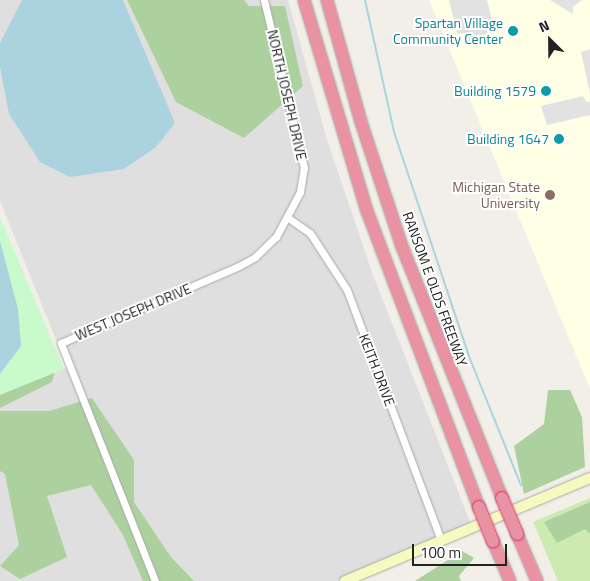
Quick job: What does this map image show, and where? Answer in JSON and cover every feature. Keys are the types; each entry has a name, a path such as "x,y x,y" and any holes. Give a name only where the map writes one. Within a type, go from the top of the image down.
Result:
{"highway":[{"path":"304,0 364,203 479,507 510,581"},
{"name":"RANSOM E OLDS FREEWAY","path":"327,0 387,203 445,361 537,581"}],"street":[{"name":"NORTH JOSEPH DRIVE","path":"264,0 302,150 303,182 287,217"},
{"name":"KEITH DRIVE","path":"287,217 310,233 347,290 441,540"},
{"name":"WEST JOSEPH DRIVE","path":"155,581 61,343 255,258 276,237 287,217"},
{"path":"345,581 590,478"}],"shaded area":[{"path":"0,0 288,0 327,140 373,275 472,527 345,581 0,581 0,396 67,367 0,201"},
{"name":"Michigan State University","path":"429,0 590,0 590,389"},
{"path":"449,0 487,0 493,23 486,24 489,40 469,43 463,33 457,34"},
{"path":"550,0 582,0 573,7 573,14"},
{"path":"590,49 590,94 581,52"},
{"path":"583,96 586,102 590,102 590,115 547,125 541,106"}],"green space":[{"path":"127,0 244,0 249,6 285,6 303,86 244,138 176,102"},
{"path":"0,217 64,369 0,395"},
{"path":"56,366 52,382 0,408 0,386"},
{"path":"548,390 570,390 582,417 585,467 524,494 514,446 544,424"},
{"path":"92,398 134,460 134,502 171,557 194,581 143,581 123,535 91,485 47,496 67,557 20,579 0,566 19,545 5,474 0,471 0,411 49,411"},
{"path":"590,498 590,581 558,581 533,522"},
{"path":"590,502 590,534 585,529 557,543 544,522"},
{"path":"462,551 474,558 459,576 461,581 415,581"}],"water":[{"path":"22,0 123,0 175,123 156,147 124,169 70,177 40,162 9,114 0,67 0,43"},
{"path":"0,241 18,309 21,346 0,374"}],"waterway":[{"path":"365,0 394,132 470,359 521,485"}],"place":[{"name":"Spartan Village Community Center","path":"513,31"},
{"name":"Building 1579","path":"546,91"},
{"name":"Building 1647","path":"559,139"},
{"name":"Michigan State University","path":"550,195"}]}
